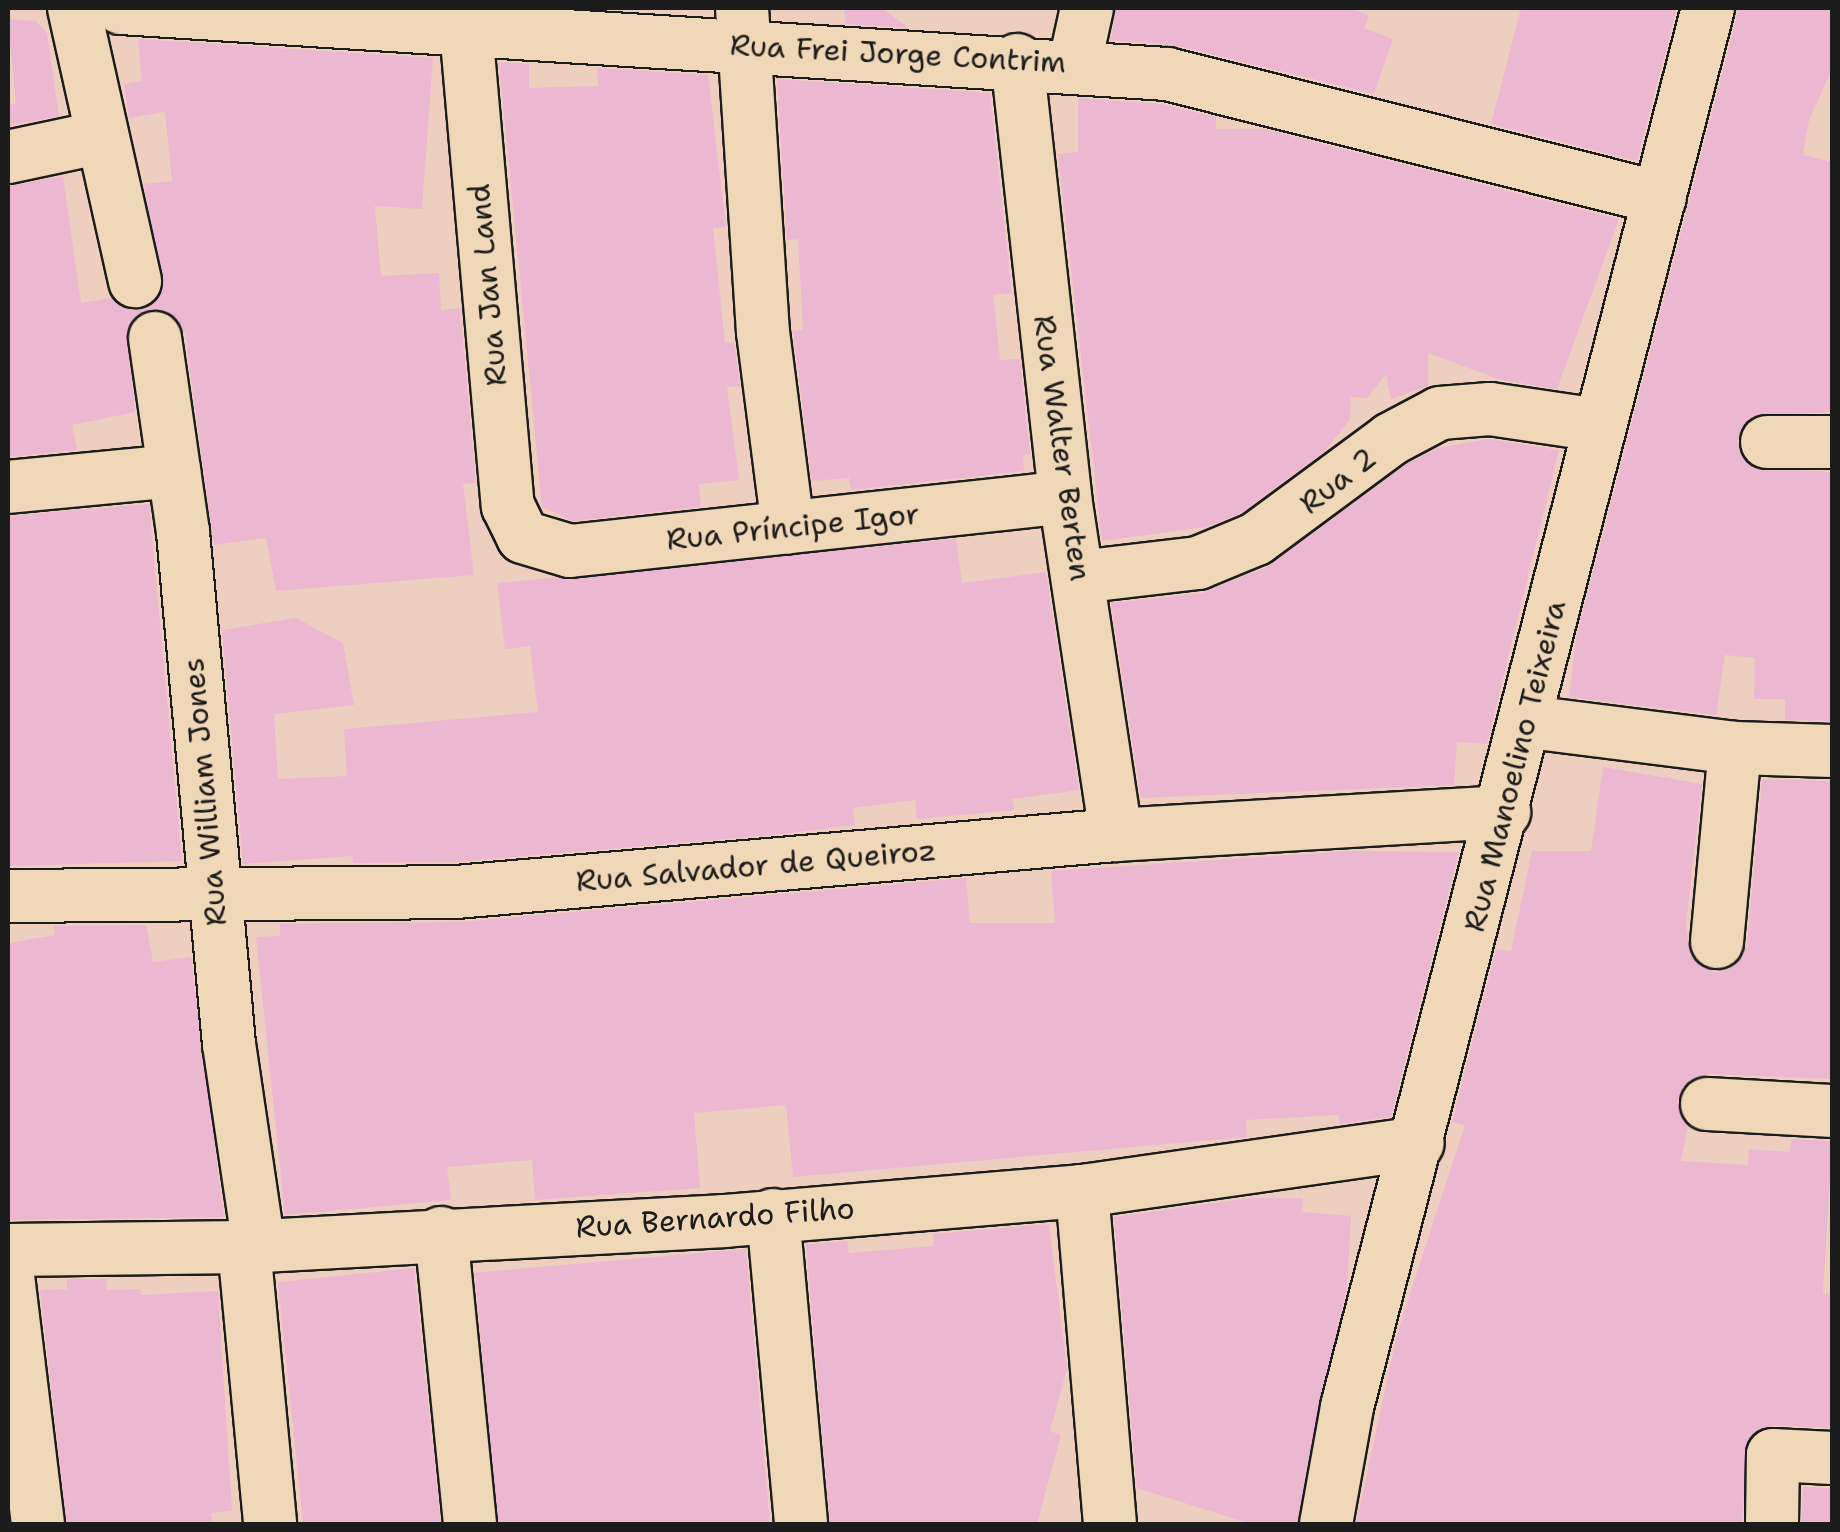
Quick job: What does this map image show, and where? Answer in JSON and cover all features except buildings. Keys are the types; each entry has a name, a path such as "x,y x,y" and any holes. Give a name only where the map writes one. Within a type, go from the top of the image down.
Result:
{"street":[{"path":"74,8 135,281"},
{"name":"Rua Frei Jorge Contrim","path":"121,8 466,28 741,26 1075,64 1247,91 1660,198"},
{"path":"1075,64 1087,8"},
{"name":"Rua Manoelino Teixeira","path":"1326,1524 1346,1408 1530,722 1598,425 1708,8"},
{"path":"741,26 788,527"},
{"name":"Rua Jan Land","path":"466,28 508,506 523,538"},
{"name":"Rua Walter Berten","path":"1018,60 1066,497 1116,835"},
{"path":"8,157 102,137"},
{"name":"Rua William Jones","path":"155,338 174,471 252,1247 270,1524"},
{"name":"Rua 2","path":"1080,578 1198,563 1256,539 1309,507 1391,438 1440,413 1490,410 1598,425"},
{"path":"1767,442 1832,442"},
{"path":"8,487 174,471"},
{"name":"Rua Príncipe Igor","path":"523,538 570,552 1066,497"},
{"path":"1530,722 1735,748 1832,751"},
{"path":"1716,942 1735,748"},
{"name":"Rua Salvador de Queiroz","path":"8,896 456,892 1116,835 1504,812"},
{"path":"1707,1104 1832,1111"},
{"name":"Rua Bernardo Filho","path":"8,1250 252,1247 440,1232 773,1216 1082,1191 1418,1143"},
{"path":"1082,1191 1110,1524"},
{"path":"773,1216 801,1524"},
{"path":"440,1232 470,1524"},
{"path":"8,1276 38,1524"},
{"path":"1772,1524 1772,1455 1832,1458"}]}
